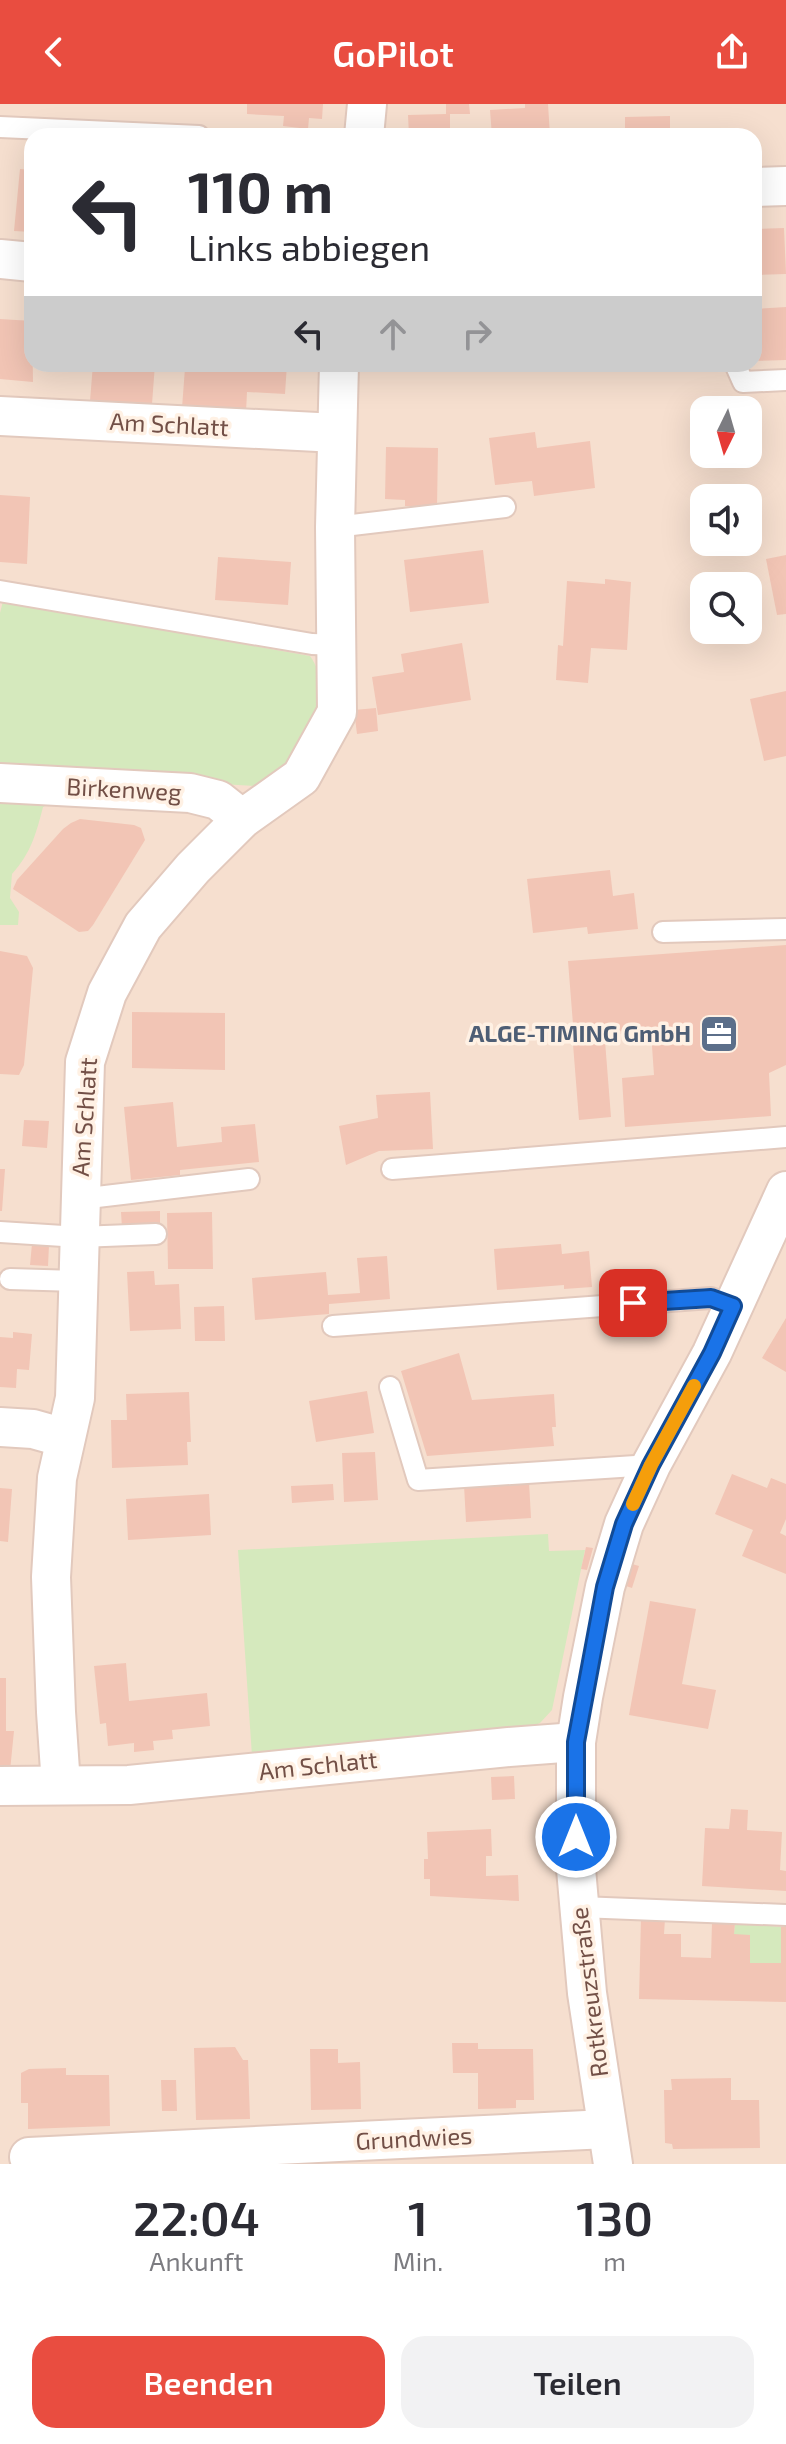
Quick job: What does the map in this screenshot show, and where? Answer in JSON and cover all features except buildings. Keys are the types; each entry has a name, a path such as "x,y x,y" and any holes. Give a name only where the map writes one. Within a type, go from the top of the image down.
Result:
{"street":[{"path":"365,128 367,104"},
{"path":"762,187 786,186"},
{"path":"0,259 24,261"},
{"name":"Am Schlatt","path":"61,1785 51,1577 57,1478 75,1398 85,1062 107,993 143,926 193,868 242,819 301,777 337,712 335,527 339,372"},
{"name":"Am Schlatt","path":"0,416 337,433"},
{"name":"Birkenweg","path":"0,783 190,793 218,800 242,819"},
{"name":"Rotkreuzstraße","path":"610,2147 587,1993 576,1869 576,1742 605,1587 624,1524 651,1465 712,1353 786,1191"},
{"path":"0,1427 33,1429 65,1438"},
{"name":"Am Schlatt","path":"0,1786 129,1785 576,1742"},
{"name":"Grundwies","path":"29,2157 610,2147"}],"lane":[{"path":"0,127 24,128"},
{"path":"739,372 743,382 786,380"},
{"path":"335,527 505,507"},
{"path":"0,591 312,644 337,645"},
{"path":"663,932 786,929"},
{"path":"392,1169 786,1137"},
{"path":"80,1199 249,1179"},
{"path":"0,1232 79,1237 156,1234"},
{"path":"10,1279 77,1281"},
{"path":"333,1326 711,1298 733,1306"},
{"path":"390,1387 418,1480 651,1465"},
{"path":"580,1907 786,1915"}],"shaded area":[{"path":"0,104 786,104 786,2164 0,2164"}],"green space":[{"path":"3,601 310,656 320,683 316,712 303,740 286,764 255,786 0,771 0,613"},
{"path":"0,794 59,799 43,807 32,843 12,874 10,898 19,912 18,925 0,925"},
{"path":"548,1534 549,1551 585,1550 552,1710 540,1723 521,1731 252,1756 238,1550"},
{"path":"735,1923 781,1927 781,1963 750,1963 734,1934"}],"slow traffic":[{"path":"633,1504 694,1386"}],"place":[{"name":"ALGE-TIMING GmbH","path":"719,1034"}],"route":[{"path":"576,1837 576,1742 605,1587 624,1524 733,1306 711,1298 633,1303"}]}
